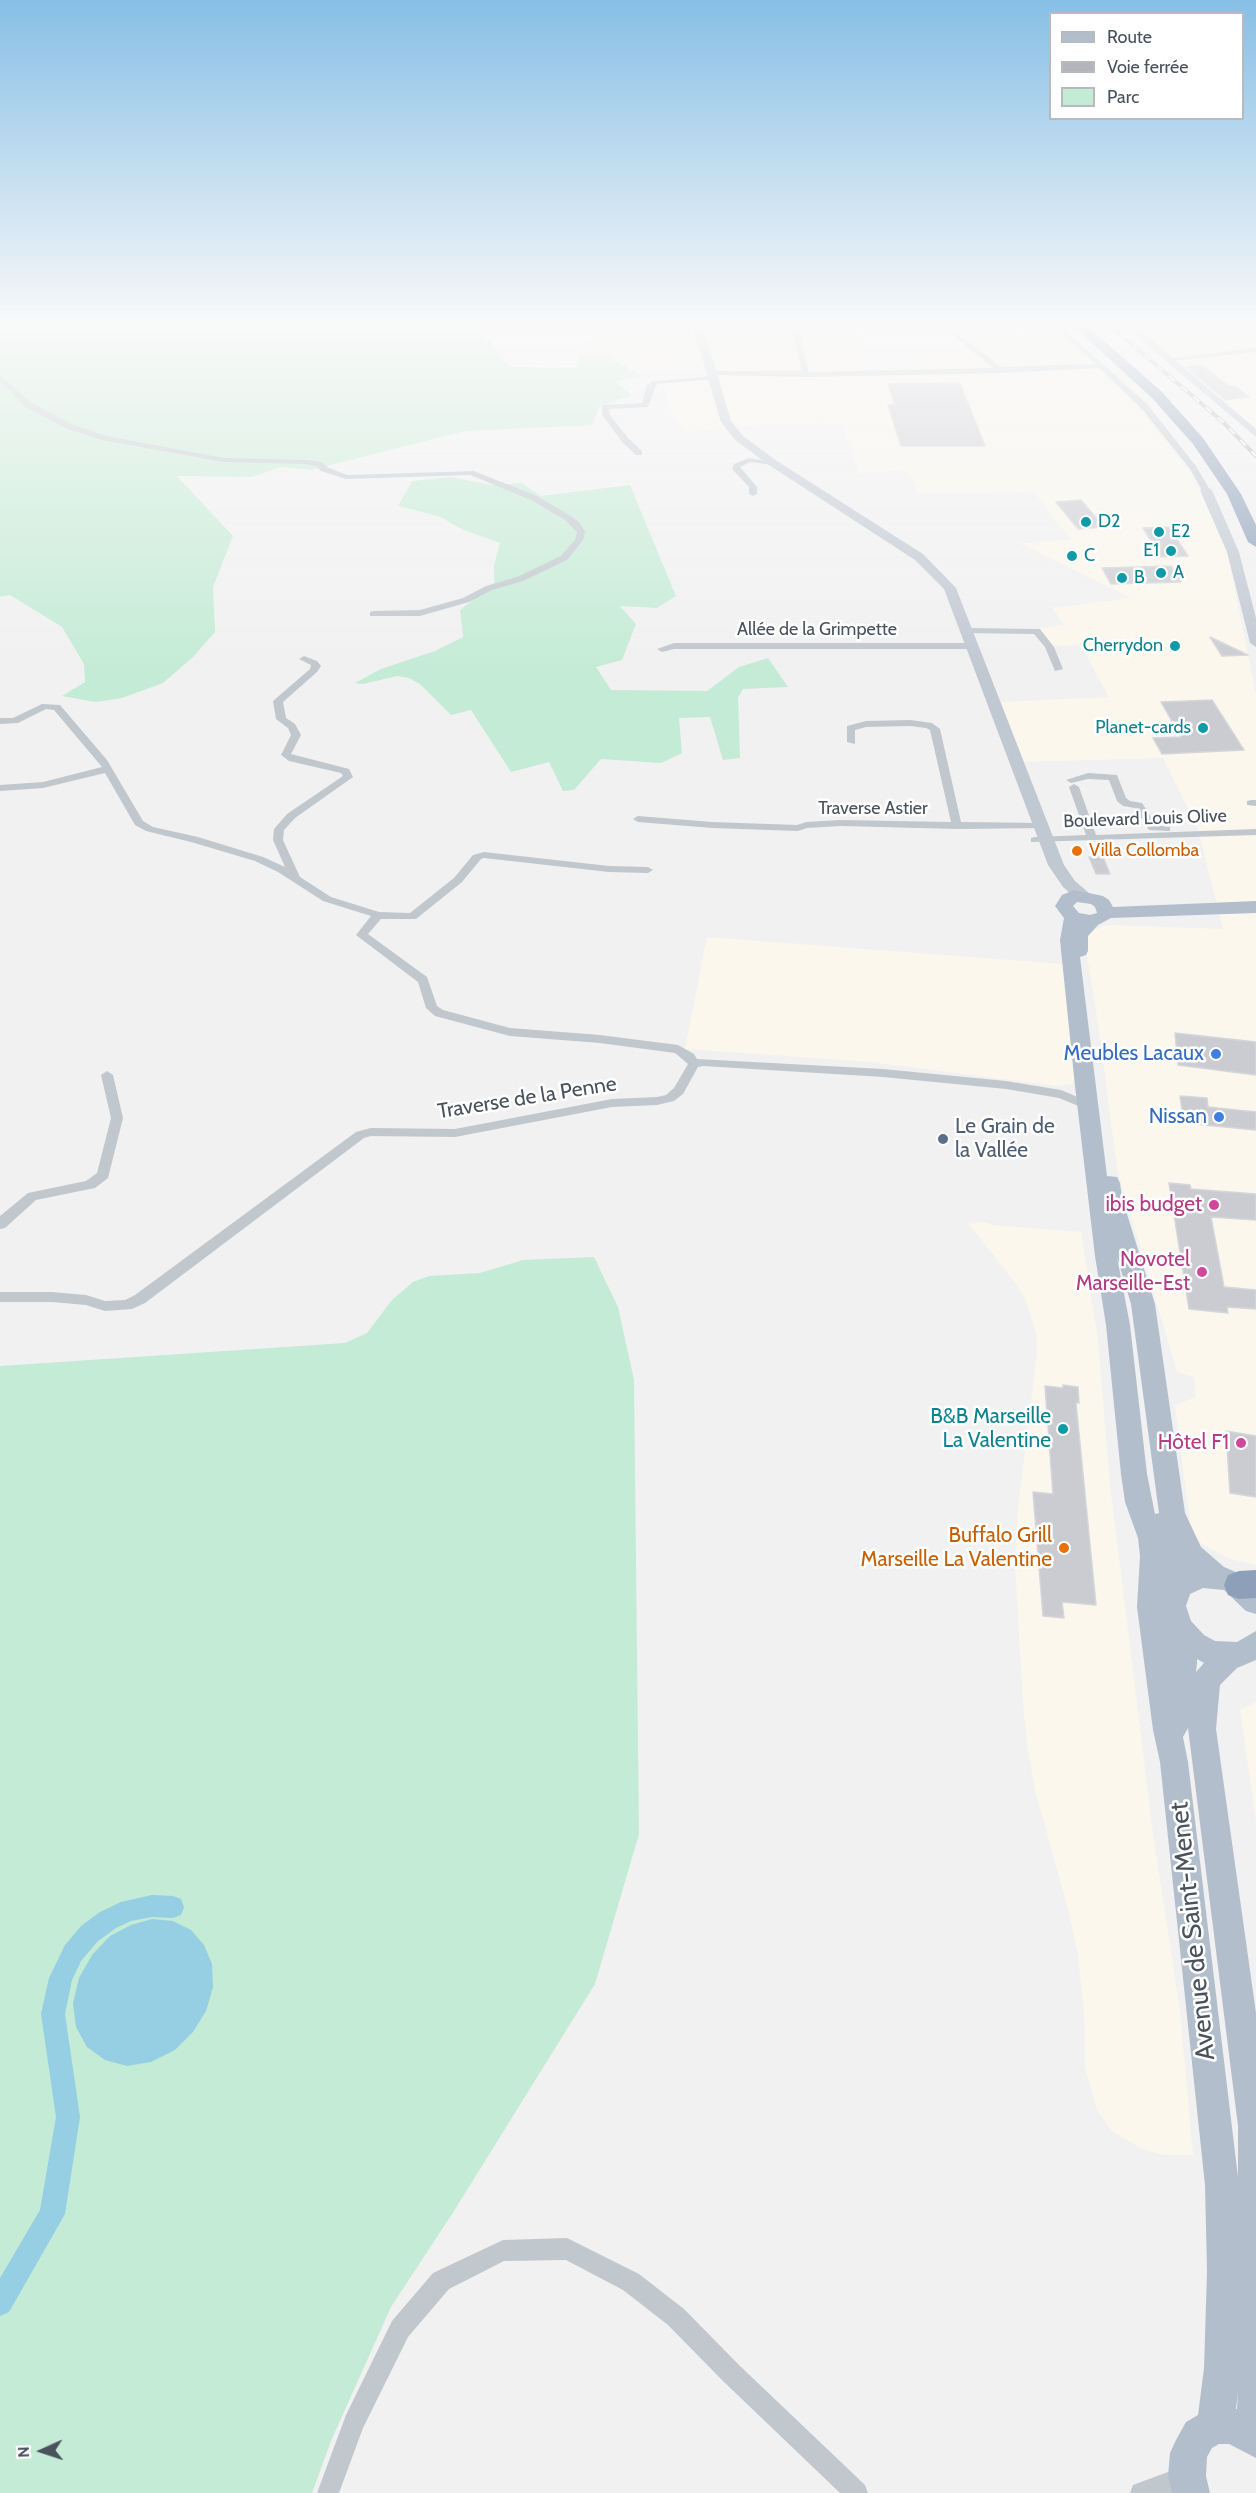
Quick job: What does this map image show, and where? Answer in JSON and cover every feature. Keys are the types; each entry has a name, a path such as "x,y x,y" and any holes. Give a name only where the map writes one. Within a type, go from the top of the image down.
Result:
{"highway":[{"path":"1197,440 1234,494 1256,542"}],"main road":[{"path":"742,440 773,463 920,557 944,580 955,602 1013,757 1038,833 1084,909 1078,942 1091,1103"},
{"path":"1206,490 1233,552 1256,644"},
{"path":"1084,909 1256,907"},
{"path":"1084,909 1069,940 1091,1103 1111,1198 1119,1258 1136,1323 1154,1459"},
{"name":"Avenue de Saint-Menet","path":"1091,1103 1106,1256 1118,1325 1138,1502 1151,1538 1153,1556 1151,1607 1167,1730 1182,1751 1222,2185 1225,2271 1222,2368 1215,2426"},
{"path":"1111,1198 1143,1304 1172,1513 1182,1539 1192,1555 1242,1587"},
{"name":"Avenue de Saint-Menet","path":"1132,1440 1142,1476 1146,1502 1170,1548 1181,1586"},
{"path":"1242,1587 1190,1579 1175,1595 1173,1606 1175,1618 1181,1630 1194,1644 1212,1653 1243,1650"},
{"path":"1181,1630 1183,1663 1174,1735 1182,1751 1255,2229"},
{"name":"Avenue de Saint-Menet","path":"1243,1650 1207,1678 1202,1729 1255,2126 1256,2417"},
{"path":"1189,2485 1189,2453 1199,2435 1215,2426 1236,2427 1256,2439"}],"street":[{"path":"118,440 224,460 306,462 346,477 471,473 534,498 568,518 581,532 579,540 564,558 520,579 489,588 466,600 420,613 373,614"},
{"path":"625,440 639,453"},
{"path":"1172,440 1206,490"},
{"path":"753,494 753,487 736,469 737,466 749,460 773,463"},
{"path":"966,631 1037,631 1048,647 1058,669"},
{"name":"Allée de la Grimpette","path":"662,649 674,646 971,646"},
{"path":"296,880 278,840 279,829 291,816 348,777 345,771 292,759 286,755 285,752 296,735 292,726 281,719 278,701 314,670 316,666 314,663 304,659"},
{"path":"0,721 15,721 52,705 57,707 94,749 139,823 150,829 259,859 327,899 378,915 412,917 458,880 477,857 484,855 609,869 648,870"},
{"path":"852,742 850,728 866,724 910,723 929,725 935,729 957,826"},
{"path":"0,788 43,785 108,769"},
{"path":"1092,838 1072,783 1088,776 1113,777 1121,799 1126,804 1138,805 1153,828 1186,828 1193,833"},
{"name":"Traverse Astier","path":"638,819 798,828 806,825 840,823 957,826 1038,833"},
{"name":"Boulevard Louis Olive","path":"1038,833 1092,838 1256,832"},
{"path":"378,915 362,935 423,980 432,1008 510,1032 600,1039 678,1049 690,1057 694,1064 714,1061 883,1073 1006,1085 1061,1094 1091,1103"},
{"name":"Traverse de la Penne","path":"6,1297 86,1300 105,1306 127,1305 140,1299 360,1135 371,1132 455,1134 612,1103 657,1101 670,1098 679,1091 694,1064"},
{"path":"0,1224 33,1196 90,1185 103,1175 117,1118 107,1075"},
{"path":"1061,1094 1091,1103"},
{"path":"0,1287 6,1297"},
{"path":"328,2493 354,2423 400,2329 441,2281 503,2251 567,2249 631,2282 676,2317 731,2373 857,2493"},
{"path":"1142,2493 1189,2485"}],"shaded area":[{"path":"848,440 1164,440 1189,471 1210,510 1227,551 1256,695 1256,1565 1230,1559 1202,1544 1193,1534 1175,1405 1196,1397 1194,1377 1177,1372 1117,1169 1084,937 1102,926 1111,925 1223,929 1198,829 1163,758 1024,762 1001,702 1109,697 1081,645 1050,646 1040,628 1065,625 1052,608 1131,598 1020,543 1071,540 1034,492 917,494 913,478 904,470 859,473"},
{"path":"707,937 1063,964 1076,1079 1072,1084 1058,1086 871,1062 685,1049"},
{"path":"982,1222 992,1225 1081,1232 1098,1340 1110,1485 1153,1834 1180,2011 1193,2155 1165,2155 1142,2149 1112,2131 1097,2110 1085,2067 1084,2012 1078,1956 1069,1913 1035,1790 1023,1704 1015,1563 1017,1517 1037,1353 1036,1333 1026,1301 1017,1285 968,1223"},
{"path":"1256,1702 1256,1821 1240,1710"}],"green space":[{"path":"0,440 428,440 311,470 281,467 252,477 177,476 233,536 213,587 215,632 193,657 163,683 122,698 96,702 62,696 85,682 84,664 62,627 10,595 0,597"},
{"path":"451,477 492,485 522,483 541,496 630,485 676,596 657,608 620,606 636,624 622,660 596,667 611,690 707,691 739,667 768,658 788,687 743,689 738,698 740,758 723,760 710,717 679,718 682,753 661,763 601,759 574,790 563,791 549,762 511,772 471,710 451,715 420,684 409,678 397,676 363,684 355,683 381,669 435,651 463,637 460,610 494,583 494,565 500,543 461,529 441,517 398,506 412,481"},
{"path":"594,1257 618,1307 634,1380 639,1834 595,1984 454,2211 391,2307 331,2441 312,2493 0,2493 0,1366 345,1343 367,1333 392,1300 413,1282 429,1276 480,1273 523,1260"}],"water":[{"path":"152,1919 173,1921 191,1930 204,1945 212,1964 213,1987 206,2011 193,2032 175,2050 151,2062 127,2066 105,2060 87,2047 76,2027 73,2003 79,1978 92,1955 110,1936 131,1925"}],"building":[{"path":"899,440 983,440 985,446 901,446"},
{"path":"1081,500 1104,527 1078,529 1056,502"},
{"path":"1169,527 1188,556 1161,557 1143,528"},
{"path":"1171,566 1181,582 1111,584 1102,568"},
{"path":"1210,637 1248,655 1222,656"},
{"name":"Planet-cards","path":"1212,700 1244,750 1162,754 1153,738 1181,737 1161,702"},
{"path":"1089,857 1103,857 1110,874 1096,874"},
{"name":"Meubles Lacaux","path":"1175,1033 1256,1042 1256,1075 1178,1065"},
{"name":"Nissan","path":"1180,1096 1207,1098 1208,1107 1256,1112 1256,1130 1184,1123"},
{"name":"Novotel Marseille-Est","path":"1169,1183 1190,1185 1191,1189 1256,1194 1256,1220 1211,1217 1224,1287 1256,1290 1256,1309 1227,1307 1228,1313 1189,1309"},
{"name":"Buffalo Grill Marseille La Valentine","path":"1063,1385 1078,1387 1079,1403 1076,1403 1096,1605 1062,1602 1064,1618 1043,1616 1033,1492 1053,1494 1045,1386 1063,1388"},
{"path":"1226,1431 1256,1436 1256,1497 1230,1493"}],"waterway":[{"path":"0,2303 52,2214 68,2117 53,2014 61,1978 73,1953 89,1934 108,1920 129,1910 152,1906 173,1907"}],"railway":[{"path":"1241,440 1256,456"}],"place":[{"name":"D2","path":"1086,522"},
{"name":"E2","path":"1159,532"},
{"name":"E1","path":"1171,551"},
{"name":"C","path":"1072,556"},
{"name":"A","path":"1161,573"},
{"name":"B","path":"1122,578"},
{"name":"Cherrydon","path":"1175,646"},
{"name":"Planet-cards","path":"1203,728"},
{"name":"Villa Collomba","path":"1077,851"},
{"name":"Meubles Lacaux","path":"1216,1054"},
{"name":"Nissan","path":"1219,1117"},
{"name":"Le Grain de la Vallée","path":"943,1139"},
{"name":"ibis budget","path":"1214,1205"},
{"name":"Novotel Marseille-Est","path":"1202,1272"},
{"name":"B&B Marseille La Valentine","path":"1063,1429"},
{"name":"Hôtel F1","path":"1241,1443"},
{"name":"Buffalo Grill Marseille La Valentine","path":"1064,1548"}]}
